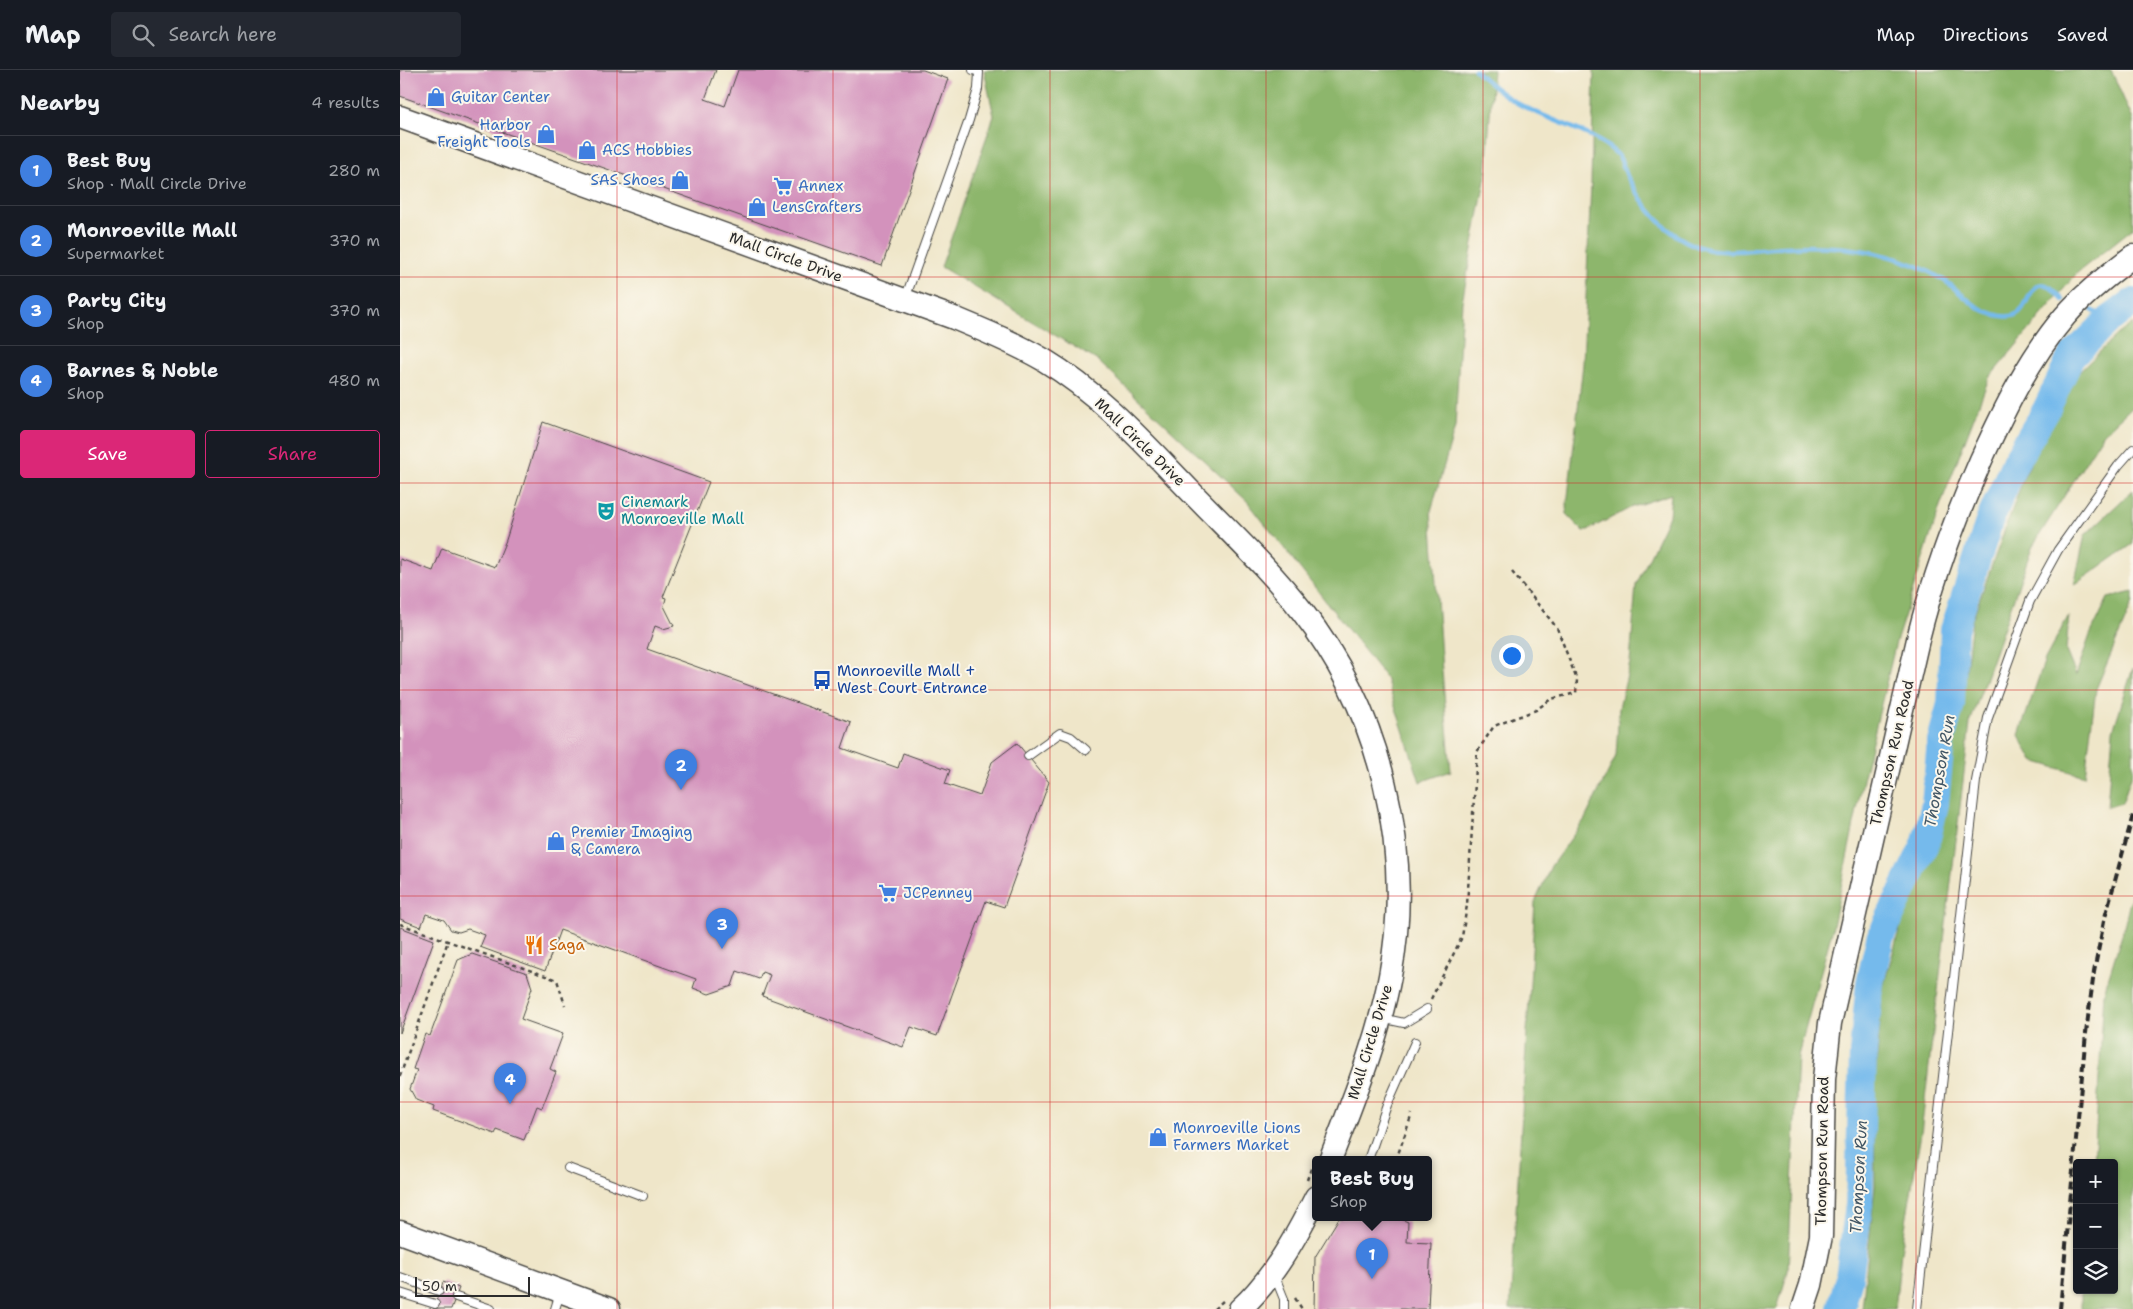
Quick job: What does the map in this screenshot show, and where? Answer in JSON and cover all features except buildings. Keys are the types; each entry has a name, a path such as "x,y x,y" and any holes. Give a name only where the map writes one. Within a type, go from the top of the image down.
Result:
{"street":[{"name":"Mall Circle Drive","path":"400,117 905,300 993,334 1026,351 1056,369 1112,412 1265,567 1303,612 1334,656 1358,704 1368,729 1387,794 1392,824 1397,884 1396,918 1390,975 1380,1018 1331,1156"},
{"name":"Thompson Run Road","path":"1803,1309 1811,1284 1820,1236 1824,1079 1830,1023 1919,635 1934,579 1966,494 1992,437 2032,360 2065,316 2088,292 2133,256"},
{"path":"1240,1309 1272,1270 1290,1244 1312,1204"},
{"path":"402,1235 558,1300 608,1309"}],"lane":[{"path":"905,300 969,120 978,89 979,72 973,70"},
{"path":"1917,1309 1976,781 1988,718 2030,601 2058,550 2118,466 2133,449"},
{"path":"1028,756 1060,733 1072,737 1086,750"},
{"path":"1380,1018 1404,1023 1428,1009"},
{"path":"1369,1156 1387,1105 1415,1042"},
{"path":"568,1168 643,1196"},
{"path":"1272,1270 1284,1299 1284,1309"},
{"path":"400,1277 440,1291"},
{"path":"400,1293 435,1304"},
{"path":"456,1297 491,1309"}],"path":[{"path":"1428,1009 1462,937 1467,905 1477,752 1494,726 1536,710 1551,699 1576,693 1577,680 1557,628 1512,572"},
{"path":"400,924 557,980 565,1005"},
{"path":"400,1076 448,941"},
{"path":"1397,1156 1412,1114"},
{"path":"1293,1295 1302,1309"}],"green space":[{"path":"984,70 1493,70 1486,175 1462,302 1455,427 1431,511 1451,771 1420,782 1386,678 1247,501 1098,361 941,267 994,116"},
{"path":"1594,70 2111,70 2133,120 2133,228 2077,273 1989,378 1940,506 1896,642 1863,780 1832,931 1798,1056 1788,1271 1777,1309 1510,1309 1535,902 1551,866 1585,819 1616,756 1619,708 1630,663 1636,585 1669,516 1671,494 1632,507 1584,532 1566,514 1583,364"},
{"path":"2133,323 2133,406 2104,433 2032,547 1970,723 1921,1133 1901,1252 1895,1309 1862,1309 1875,1186 1874,1090 1883,987 1904,914 1936,851 1952,745 1964,689 1972,620 2024,477 2068,383 2117,335"},
{"path":"2133,490 2133,544 2074,585 2085,535"},
{"path":"2133,592 2133,602 2096,689 2085,776 2033,761 2019,735 2045,659 2069,615 2066,651 2076,675 2090,635 2108,598"},
{"path":"2133,668 2133,771 2122,803 2107,807 2113,731"},
{"path":"2133,889 2133,1309 2081,1309 2081,1294 2118,1294 2118,1159 2094,1159 2104,992 2123,931"}],"waterway":[{"path":"1475,70 1495,88 1517,103 1606,145 1621,159 1628,178 1657,219 1676,236 1699,247 1710,250 1731,251 1806,246 1848,249 1888,256 1927,271 1954,287 1978,307 2001,316 2013,316 2018,313 2033,290 2040,285 2044,284 2050,287 2063,300"},
{"name":"Thompson Run","path":"1841,1309 1849,1277 1859,1205 1863,1053 1870,983 1880,938 1926,842 1935,804 1941,741 1951,704 1954,630 1989,522 2015,462 2046,410 2071,357 2109,320 2133,302"},
{"path":"2092,310 2109,320"}],"railway":[{"path":"2060,1309 2086,1033 2094,972 2104,921 2133,815"}],"place":[{"name":"Guitar Center","path":"436,97"},
{"name":"Harbor Freight Tools","path":"546,134"},
{"name":"ACS Hobbies","path":"587,150"},
{"name":"SAS Shoes","path":"680,180"},
{"name":"Annex","path":"783,186"},
{"name":"LensCrafters","path":"757,207"},
{"name":"Cinemark Monroeville Mall","path":"606,511"},
{"name":"Monroeville Mall + West Court Entrance","path":"822,680"},
{"name":"Monroeville Mall","path":"681,790"},
{"name":"Premier Imaging & Camera","path":"556,841"},
{"name":"JCPenney","path":"888,893"},
{"name":"Saga","path":"534,945"},
{"name":"Party City","path":"722,949"},
{"name":"Barnes & Noble","path":"510,1104"},
{"name":"Monroeville Lions Farmers Market","path":"1158,1137"},
{"name":"Best Buy","path":"1372,1279"}]}
